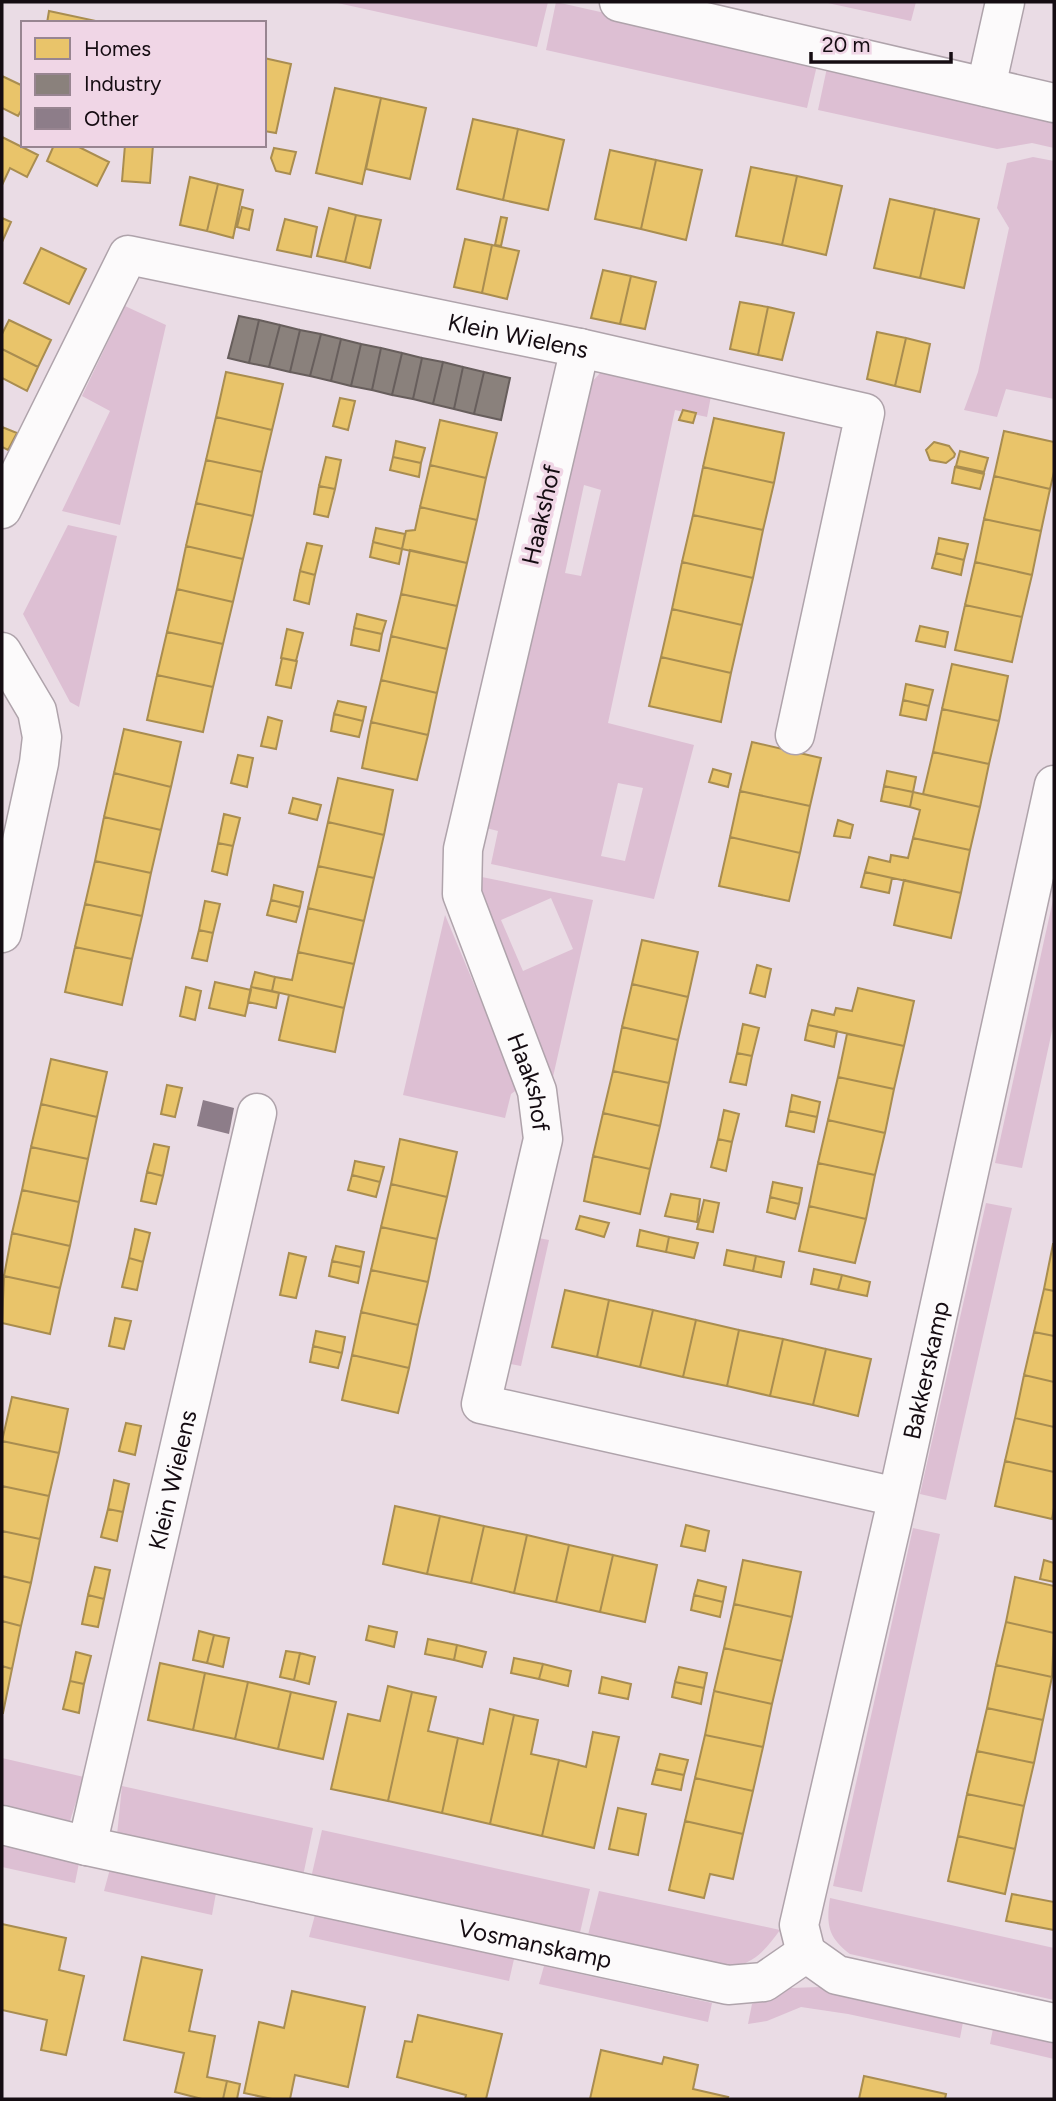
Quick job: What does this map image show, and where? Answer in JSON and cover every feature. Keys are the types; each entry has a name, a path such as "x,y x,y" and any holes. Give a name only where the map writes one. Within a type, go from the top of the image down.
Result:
{"street":[{"path":"619,2 1054,103"},
{"path":"986,87 1005,2"},
{"name":"Klein Wielens","path":"2,509 128,255 580,348 865,413 795,735"},
{"name":"Haakshof","path":"580,348 463,849 462,894 537,1091 543,1139 481,1404 897,1497"},
{"path":"2,652 37,712 42,737 39,763 2,933"},
{"name":"Bakkerskamp","path":"806,1953 799,1925 897,1497 1054,785"},
{"name":"Klein Wielens","path":"87,1846 257,1113"},
{"name":"Vosmanskamp","path":"2,1825 87,1846 728,1985 764,1982 806,1953"},
{"path":"806,1953 837,1975 1054,2023"}],"shaded area":[{"path":"333,2 548,2 537,47"},
{"path":"556,2 818,61 807,108 546,50"},
{"path":"823,2 916,2 911,21"},
{"path":"828,63 1054,113 1054,148 1032,143 997,149 818,110"},
{"path":"1033,157 1054,161 1054,399 1006,389 997,417 964,410 978,372 1009,228 997,208 1007,163"},
{"path":"125,306 166,325 120,525 62,511 110,411 82,396"},
{"path":"601,372 711,396 707,417 675,410 608,723 694,745 654,899 491,864 498,831 482,827 579,396","holes":["584,485 601,490 581,576 565,573","618,783 643,788 625,861 601,856"]},
{"path":"68,525 117,536 79,707 70,702 23,614"},
{"path":"472,875 593,900 550,1090","holes":["551,898 573,949 523,971 501,920"]},
{"path":"1053,900 1054,1022 1022,1168 995,1163"},
{"path":"445,915 518,1089 511,1094 505,1118 403,1095"},
{"path":"986,1203 1012,1208 946,1500 920,1494"},
{"path":"533,1237 549,1240 521,1366 506,1363"},
{"path":"913,1528 940,1534 862,1892 833,1886"},
{"path":"2,1758 84,1777 69,1824 2,1809"},
{"path":"122,1786 313,1828 303,1876 117,1835"},
{"path":"322,1830 590,1889 579,1937 311,1878"},
{"path":"2,1845 79,1863 75,1883 2,1867"},
{"path":"110,1869 216,1893 212,1915 104,1891"},
{"path":"599,1891 780,1930 757,1956 739,1965 725,1967 664,1958 587,1939"},
{"path":"830,1898 1054,1948 1054,2000 850,1954 837,1942 830,1930"},
{"path":"315,1915 514,1959 509,1981 309,1937"},
{"path":"544,1966 712,2003 708,2022 539,1984"},
{"path":"820,1987 964,2017 960,2038 848,2014 801,2007 767,2021 748,2024 752,2004 790,1988"},
{"path":"993,2029 1054,2037 1054,2059 990,2044"}],"building: Homes":[{"path":"49,11 96,21 47,21"},
{"path":"266,58 291,64 276,133 266,131"},
{"path":"2,76 21,85 21,111 18,116 2,108"},
{"path":"335,88 381,98 362,184 316,173"},
{"path":"381,98 426,108 410,179 366,169"},
{"path":"473,119 518,129 503,200 457,189"},
{"path":"518,129 564,140 548,210 503,200"},
{"path":"2,137 38,155 27,177 10,168 2,185"},
{"path":"53,147 79,147 109,162 97,186 47,161"},
{"path":"125,147 153,147 150,183 122,181"},
{"path":"274,148 296,152 290,174 276,171 271,158"},
{"path":"610,150 656,160 641,229 595,219"},
{"path":"656,160 702,170 686,240 641,229"},
{"path":"751,167 797,176 782,245 736,236"},
{"path":"797,176 842,186 826,255 782,245"},
{"path":"190,177 218,184 207,231 180,225"},
{"path":"218,184 243,190 233,238 207,231"},
{"path":"890,199 935,209 920,278 874,268"},
{"path":"242,207 253,210 249,230 237,227"},
{"path":"329,208 356,215 345,262 317,256"},
{"path":"935,209 979,219 964,288 920,278"},
{"path":"356,215 381,220 370,268 345,262"},
{"path":"501,217 507,218 501,246 495,245"},
{"path":"2,218 11,222 2,242"},
{"path":"285,219 317,227 311,257 277,250"},
{"path":"465,239 492,245 482,293 454,287"},
{"path":"492,245 519,251 507,299 482,293"},
{"path":"41,248 86,269 69,304 24,283"},
{"path":"603,270 631,276 620,324 591,318"},
{"path":"631,276 656,282 645,329 620,324"},
{"path":"740,302 768,307 758,355 730,349"},
{"path":"768,307 794,313 782,360 758,355"},
{"path":"9,320 51,340 38,367 2,349 2,334"},
{"path":"877,332 906,338 895,386 867,379"},
{"path":"906,338 930,344 920,392 895,386"},
{"path":"2,349 38,367 27,391 2,378"},
{"path":"226,372 283,384 272,430 216,417"},
{"path":"340,398 355,401 348,430 333,426"},
{"path":"683,410 696,413 693,423 679,420"},
{"path":"216,417 272,430 262,472 206,460"},
{"path":"714,418 784,433 774,483 703,467"},
{"path":"440,420 497,433 486,478 430,465"},
{"path":"2,427 17,433 8,450 2,447"},
{"path":"1004,431 1054,442 1054,472 1050,489 994,476"},
{"path":"396,441 425,448 421,463 393,457"},
{"path":"934,442 949,446 955,454 954,457 946,463 930,460 926,450"},
{"path":"960,451 988,458 984,472 956,466"},
{"path":"326,457 341,460 335,489 319,486"},
{"path":"393,457 421,463 419,477 390,470"},
{"path":"206,460 262,472 253,516 196,503"},
{"path":"430,465 486,478 477,520 420,507"},
{"path":"703,467 774,483 763,530 693,515"},
{"path":"955,467 984,474 980,489 952,483"},
{"path":"994,476 1050,489 1041,531 984,519"},
{"path":"319,486 335,489 328,517 314,514"},
{"path":"196,503 253,516 243,559 186,546"},
{"path":"420,507 477,520 467,563 402,549 406,531 415,530"},
{"path":"693,515 763,530 753,578 682,562"},
{"path":"984,519 1041,531 1032,575 975,562"},
{"path":"376,528 405,534 402,549 373,542"},
{"path":"939,538 968,544 964,560 936,553"},
{"path":"373,542 402,549 399,564 370,557"},
{"path":"307,543 322,546 315,575 300,571"},
{"path":"186,546 243,559 233,602 177,589"},
{"path":"410,550 467,563 457,606 401,594"},
{"path":"936,553 964,560 961,575 932,568"},
{"path":"682,562 753,578 742,625 672,609"},
{"path":"975,562 1032,575 1022,617 965,605"},
{"path":"300,571 315,575 309,604 294,600"},
{"path":"177,589 233,602 223,644 167,632"},
{"path":"401,594 457,606 447,649 391,636"},
{"path":"965,605 1022,617 1012,662 955,650"},
{"path":"672,609 742,625 731,673 661,657"},
{"path":"357,614 386,621 382,634 354,628"},
{"path":"920,626 948,632 945,647 916,641"},
{"path":"354,628 382,634 379,651 351,645"},
{"path":"287,629 303,633 296,661 281,658"},
{"path":"167,632 223,644 213,687 157,675"},
{"path":"391,636 447,649 437,693 381,680"},
{"path":"661,657 731,673 721,722 649,706"},
{"path":"282,658 297,661 291,688 276,685"},
{"path":"952,664 1008,676 999,721 942,709"},
{"path":"157,675 213,687 203,732 147,720"},
{"path":"381,680 437,693 428,735 371,722"},
{"path":"906,684 933,690 929,706 903,700"},
{"path":"903,700 929,706 926,720 900,715"},
{"path":"338,701 366,707 363,721 334,714"},
{"path":"942,709 999,721 989,764 933,752"},
{"path":"334,714 363,721 359,737 331,731"},
{"path":"268,717 282,721 276,749 261,746"},
{"path":"371,722 428,735 417,780 362,768"},
{"path":"124,729 181,742 171,787 114,773"},
{"path":"752,742 821,758 810,806 740,791"},
{"path":"933,752 989,764 980,807 923,794"},
{"path":"238,755 253,758 247,787 231,783"},
{"path":"713,769 731,774 728,787 709,782"},
{"path":"887,771 916,777 913,792 884,786"},
{"path":"114,773 171,787 161,830 104,817"},
{"path":"338,778 393,790 384,835 328,822"},
{"path":"884,786 913,792 910,807 881,801"},
{"path":"740,791 810,806 800,853 730,837"},
{"path":"913,792 980,807 970,850 913,838 920,810 910,807"},
{"path":"293,798 321,805 317,820 289,813"},
{"path":"224,814 240,818 233,846 218,843"},
{"path":"104,817 161,830 151,873 95,861"},
{"path":"838,820 853,825 850,838 834,836"},
{"path":"328,822 384,835 374,878 318,866"},
{"path":"730,837 800,853 789,901 719,886"},
{"path":"913,838 970,850 961,893 865,872 869,857 890,862 891,855 908,858"},
{"path":"218,843 233,846 227,875 212,871"},
{"path":"95,861 151,873 142,916 85,904"},
{"path":"318,866 374,878 364,921 308,908"},
{"path":"865,872 892,878 889,893 861,887"},
{"path":"904,880 961,893 951,938 894,925"},
{"path":"274,885 303,892 300,907 271,900"},
{"path":"271,900 300,907 296,922 267,915"},
{"path":"205,901 220,904 213,933 199,930"},
{"path":"85,904 142,916 132,959 75,947"},
{"path":"308,908 364,921 354,964 298,952"},
{"path":"199,930 213,933 207,961 192,958"},
{"path":"642,940 698,952 688,997 632,984"},
{"path":"75,947 132,959 122,1005 65,992"},
{"path":"298,952 354,964 344,1008 272,991 275,977 292,980"},
{"path":"757,965 771,969 765,997 750,993"},
{"path":"255,972 275,977 272,991 251,987"},
{"path":"215,982 251,990 245,1016 209,1008"},
{"path":"632,984 688,997 678,1040 622,1027"},
{"path":"186,987 201,991 195,1020 180,1016"},
{"path":"251,987 279,993 276,1008 248,1002"},
{"path":"858,988 914,1001 904,1046 808,1025 812,1010 834,1015 836,1008 852,1011"},
{"path":"289,995 344,1008 335,1052 279,1040"},
{"path":"743,1024 759,1028 752,1056 737,1053"},
{"path":"808,1025 837,1031 834,1047 805,1040"},
{"path":"622,1027 678,1040 669,1083 613,1071"},
{"path":"847,1034 904,1046 894,1089 838,1077"},
{"path":"737,1053 752,1056 746,1085 730,1082"},
{"path":"51,1059 107,1072 97,1117 41,1104"},
{"path":"613,1071 669,1083 660,1126 603,1113"},
{"path":"838,1077 894,1089 885,1133 828,1120"},
{"path":"167,1085 182,1088 175,1117 161,1114"},
{"path":"792,1095 820,1102 817,1117 789,1111"},
{"path":"41,1104 97,1117 88,1159 31,1147"},
{"path":"724,1110 739,1114 732,1142 718,1139"},
{"path":"789,1111 817,1117 814,1132 786,1126"},
{"path":"603,1113 660,1126 650,1169 593,1156"},
{"path":"828,1120 885,1133 875,1175 818,1163"},
{"path":"400,1139 457,1152 447,1197 391,1184"},
{"path":"718,1139 732,1142 726,1171 711,1167"},
{"path":"154,1144 169,1147 163,1176 147,1172"},
{"path":"31,1147 88,1159 79,1202 22,1190"},
{"path":"593,1156 650,1169 640,1214 584,1201"},
{"path":"355,1161 384,1167 380,1182 352,1175"},
{"path":"818,1163 875,1175 866,1219 809,1206"},
{"path":"147,1172 163,1176 156,1204 141,1201"},
{"path":"352,1175 380,1182 376,1197 348,1190"},
{"path":"773,1182 802,1188 799,1204 770,1197"},
{"path":"391,1184 447,1197 437,1239 381,1227"},
{"path":"22,1190 79,1202 70,1246 12,1233"},
{"path":"671,1194 700,1199 697,1222 665,1216"},
{"path":"770,1197 799,1204 795,1219 767,1212"},
{"path":"704,1200 719,1203 713,1232 697,1229"},
{"path":"809,1206 866,1219 855,1263 799,1251"},
{"path":"580,1216 609,1223 604,1237 576,1229"},
{"path":"381,1227 437,1239 428,1282 371,1270"},
{"path":"135,1229 150,1233 143,1262 129,1258"},
{"path":"640,1230 669,1237 666,1252 637,1246"},
{"path":"12,1233 70,1246 60,1288 4,1276"},
{"path":"669,1237 698,1243 694,1258 666,1252"},
{"path":"1054,1244 1054,1291 1044,1289"},
{"path":"336,1246 364,1252 361,1267 332,1261"},
{"path":"727,1250 756,1256 753,1271 724,1265"},
{"path":"289,1253 306,1257 296,1298 280,1295"},
{"path":"756,1256 784,1262 781,1277 753,1271"},
{"path":"129,1258 143,1262 137,1290 122,1287"},
{"path":"332,1261 361,1267 358,1283 329,1276"},
{"path":"814,1269 842,1275 838,1290 811,1284"},
{"path":"371,1270 428,1282 418,1325 361,1312"},
{"path":"842,1275 870,1282 867,1296 838,1290"},
{"path":"4,1276 60,1288 50,1334 2,1323"},
{"path":"1044,1289 1054,1291 1054,1336 1034,1332"},
{"path":"565,1290 609,1300 597,1357 552,1347"},
{"path":"609,1300 653,1310 640,1367 597,1357"},
{"path":"653,1310 696,1320 683,1377 640,1367"},
{"path":"361,1312 418,1325 409,1368 352,1355"},
{"path":"115,1318 131,1321 124,1349 109,1346"},
{"path":"696,1320 739,1330 727,1386 683,1377"},
{"path":"739,1330 783,1339 770,1396 727,1386"},
{"path":"316,1331 345,1337 342,1353 313,1346"},
{"path":"1034,1332 1054,1336 1054,1382 1024,1375"},
{"path":"783,1339 826,1349 813,1405 770,1396"},
{"path":"313,1346 342,1353 338,1368 310,1362"},
{"path":"826,1349 871,1359 858,1416 813,1405"},
{"path":"352,1355 409,1368 398,1413 342,1400"},
{"path":"1024,1375 1054,1382 1054,1427 1015,1418"},
{"path":"12,1397 68,1409 59,1453 2,1441"},
{"path":"1015,1418 1054,1427 1054,1472 1005,1461"},
{"path":"126,1423 141,1426 135,1455 119,1451"},
{"path":"2,1441 59,1453 49,1496 2,1486"},
{"path":"1005,1461 1054,1472 1052,1519 995,1506"},
{"path":"114,1480 129,1484 123,1512 108,1509"},
{"path":"2,1486 49,1496 40,1539 2,1531"},
{"path":"395,1506 440,1516 427,1574 383,1564"},
{"path":"108,1509 123,1512 117,1541 101,1537"},
{"path":"440,1516 484,1526 471,1583 427,1574"},
{"path":"686,1525 709,1531 705,1551 681,1546"},
{"path":"484,1526 527,1535 514,1593 471,1583"},
{"path":"2,1531 40,1539 31,1583 2,1576"},
{"path":"527,1535 569,1545 556,1602 514,1593"},
{"path":"569,1545 613,1555 600,1612 556,1602"},
{"path":"613,1555 657,1565 645,1622 600,1612"},
{"path":"743,1560 801,1572 792,1617 734,1604"},
{"path":"1044,1560 1054,1563 1054,1582 1040,1579"},
{"path":"95,1567 110,1570 104,1599 88,1595"},
{"path":"2,1576 31,1583 21,1626 2,1621"},
{"path":"1015,1577 1054,1586 1054,1633 1006,1622"},
{"path":"698,1580 726,1587 723,1602 694,1595"},
{"path":"88,1595 104,1599 98,1627 82,1624"},
{"path":"694,1595 723,1602 720,1617 691,1610"},
{"path":"734,1604 792,1617 782,1661 724,1648"},
{"path":"2,1621 21,1626 12,1669 2,1666"},
{"path":"1006,1622 1054,1633 1052,1677 996,1665"},
{"path":"369,1626 397,1632 394,1647 366,1640"},
{"path":"199,1631 214,1635 207,1663 193,1660"},
{"path":"214,1635 229,1638 223,1667 207,1663"},
{"path":"428,1639 457,1645 454,1660 425,1654"},
{"path":"457,1645 486,1652 482,1667 454,1660"},
{"path":"724,1648 782,1661 772,1704 714,1691"},
{"path":"286,1651 300,1653 294,1680 280,1677"},
{"path":"76,1652 91,1656 84,1684 70,1681"},
{"path":"300,1653 315,1657 309,1684 294,1680"},
{"path":"514,1658 543,1664 539,1679 511,1673"},
{"path":"160,1663 205,1673 193,1730 148,1720"},
{"path":"543,1664 571,1671 568,1686 539,1679"},
{"path":"996,1665 1052,1677 1043,1720 987,1708"},
{"path":"2,1666 12,1669 3,1713 2,1713"},
{"path":"679,1667 707,1673 704,1688 675,1682"},
{"path":"205,1673 248,1682 235,1739 193,1730"},
{"path":"602,1677 631,1684 628,1699 599,1693"},
{"path":"70,1681 84,1684 79,1713 63,1709"},
{"path":"248,1682 291,1692 278,1749 235,1739"},
{"path":"675,1682 704,1688 701,1704 672,1697"},
{"path":"388,1686 412,1692 388,1801 331,1789 348,1714 380,1721"},
{"path":"714,1691 772,1704 763,1747 705,1735"},
{"path":"291,1692 336,1702 323,1759 278,1749"},
{"path":"412,1692 436,1697 428,1731 458,1738 442,1813 388,1801"},
{"path":"987,1708 1043,1720 1034,1763 977,1751"},
{"path":"490,1709 514,1715 490,1824 442,1813 458,1738 483,1744"},
{"path":"514,1715 538,1720 531,1754 559,1760 542,1836 490,1824"},
{"path":"593,1732 619,1737 594,1848 542,1836 559,1760 586,1767"},
{"path":"705,1735 763,1747 753,1791 695,1778"},
{"path":"977,1751 1034,1763 1024,1806 967,1794"},
{"path":"660,1754 688,1760 684,1775 656,1769"},
{"path":"656,1769 684,1775 681,1790 652,1784"},
{"path":"695,1778 753,1791 743,1834 685,1821"},
{"path":"967,1794 1024,1806 1015,1849 958,1836"},
{"path":"618,1808 646,1814 638,1855 609,1849"},
{"path":"685,1821 743,1834 733,1879 710,1874 704,1898 669,1890"},
{"path":"958,1836 1015,1849 1005,1894 948,1881"},
{"path":"1012,1894 1054,1902 1054,1930 1006,1921"},
{"path":"2,1924 66,1938 59,1970 84,1976 66,2055 41,2050 47,2020 2,2010"},
{"path":"142,1957 202,1970 189,2031 215,2036 207,2077 227,2081 223,2099 202,2099 175,2092 184,2053 124,2040"},
{"path":"292,1991 365,2007 348,2087 295,2075 290,2099 272,2099 244,2093 259,2022 284,2028"},
{"path":"418,2015 502,2034 486,2099 465,2099 466,2095 397,2077 405,2041 412,2042"},
{"path":"601,2050 662,2064 664,2057 698,2065 693,2089 728,2097 590,2099"},
{"path":"864,2076 946,2094 945,2099 859,2099"},
{"path":"227,2081 240,2084 237,2099 223,2099"}],"building: Industry":[{"path":"239,316 259,320 249,363 228,358"},
{"path":"259,320 280,325 269,367 249,363"},
{"path":"280,325 300,330 290,372 269,367"},
{"path":"300,330 321,334 310,376 290,372"},
{"path":"321,334 341,339 331,381 310,376"},
{"path":"341,339 361,344 351,386 331,381"},
{"path":"361,344 381,348 372,390 351,386"},
{"path":"381,348 402,353 392,395 372,390"},
{"path":"402,353 422,358 413,399 392,395"},
{"path":"422,358 443,362 433,404 413,399"},
{"path":"443,362 463,367 454,409 433,404"},
{"path":"463,367 484,372 474,414 454,409"},
{"path":"484,372 510,378 501,420 474,414"}],"building: Other":[{"path":"203,1100 234,1108 229,1134 197,1126"}]}
